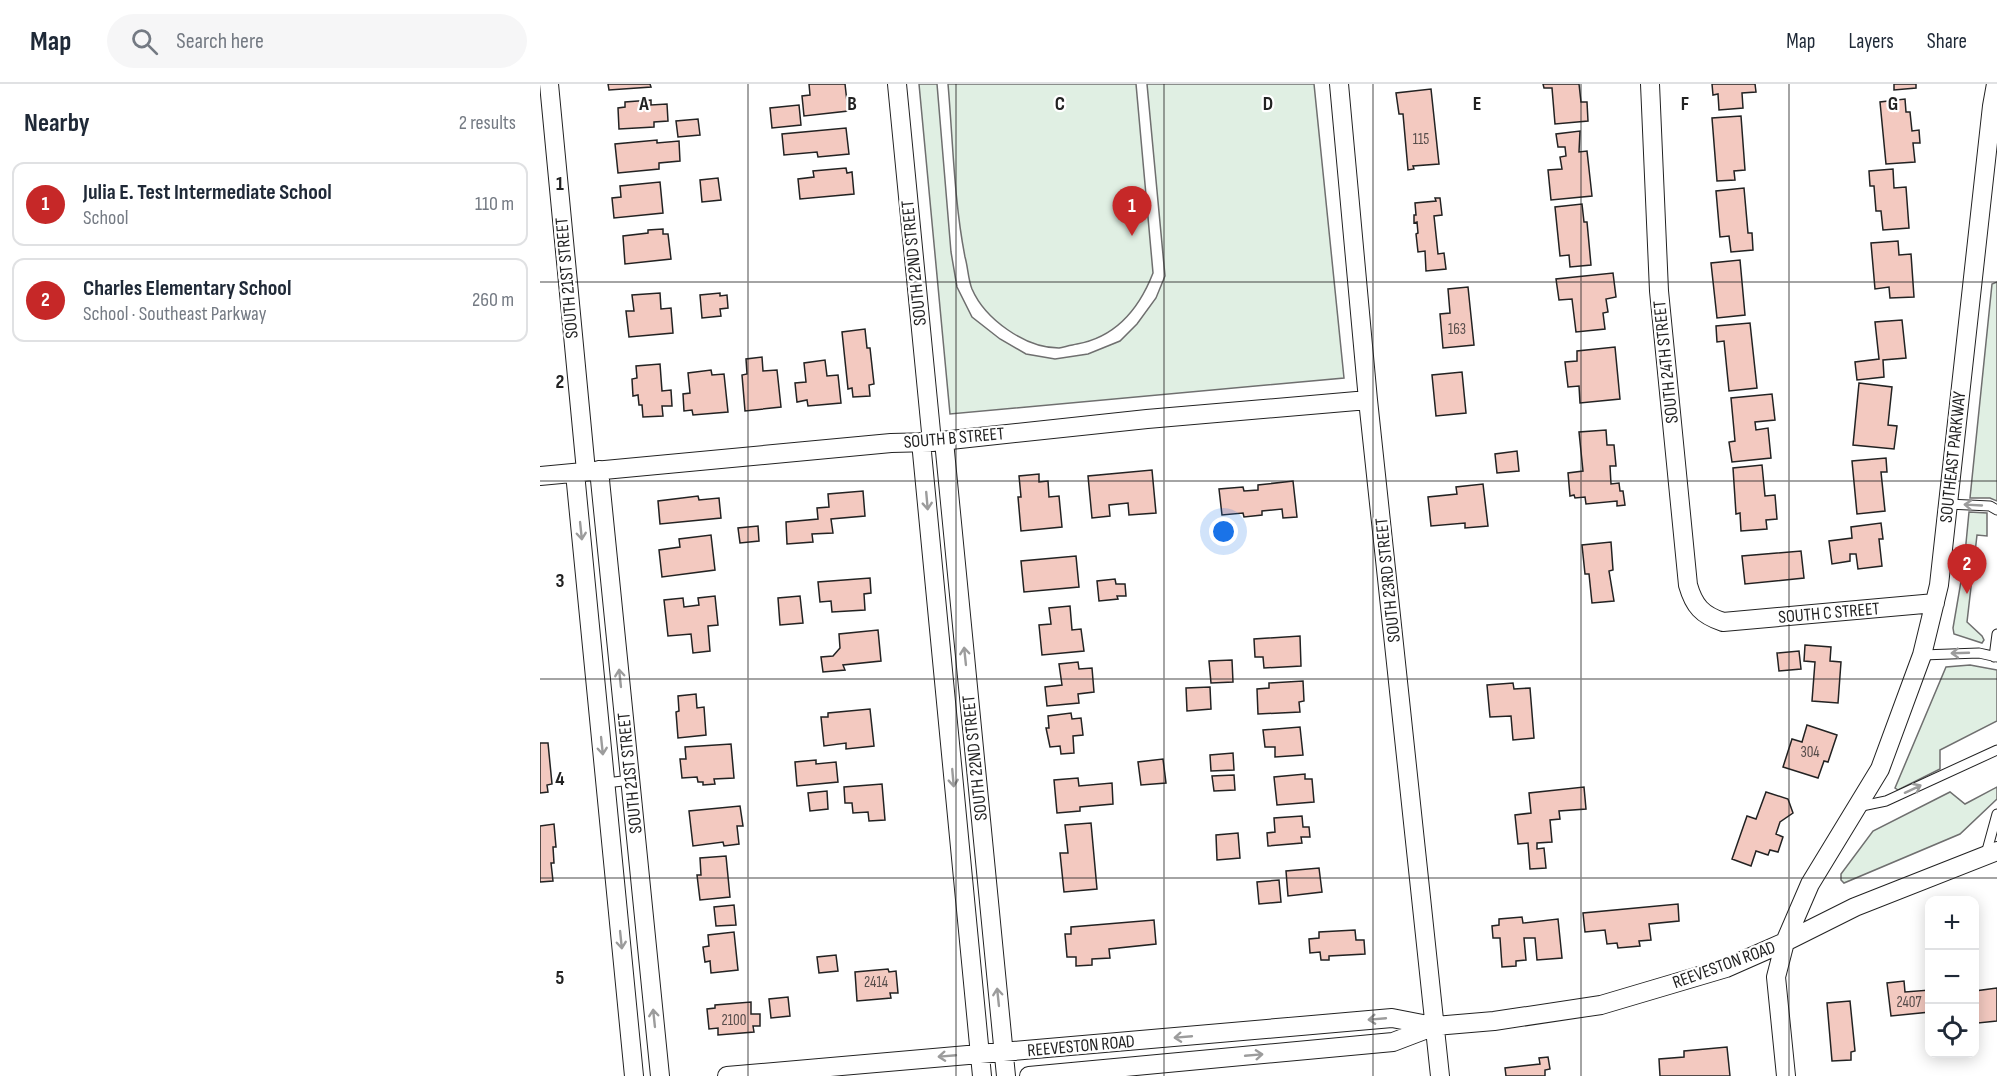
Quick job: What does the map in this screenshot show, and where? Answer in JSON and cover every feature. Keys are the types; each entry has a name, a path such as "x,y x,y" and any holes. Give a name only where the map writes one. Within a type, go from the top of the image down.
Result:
{"street":[{"name":"SOUTH 21ST STREET","path":"549,84 587,471 606,783 634,1076"},
{"name":"SOUTH 22ND STREET","path":"897,84 932,442 973,743 1006,1076"},
{"name":"SOUTH 23RD STREET","path":"1339,84 1368,400 1440,1076"},
{"name":"SOUTH 24TH STREET","path":"1650,84 1659,291 1688,585 1692,600 1705,614 1724,622"},
{"path":"1989,84 1994,105"},
{"name":"SOUTHEAST PARKWAY","path":"1785,942 1810,884 1880,769 1922,655 1935,603 1996,84"},
{"name":"SOUTH B STREET","path":"540,476 891,443 932,442 1147,419 1368,400"},
{"name":"SOUTH 22ND STREET","path":"932,442 950,747 982,1076"},
{"name":"SOUTH 21ST STREET","path":"587,471 631,780 660,1076"},
{"name":"SOUTH C STREET","path":"1724,622 1935,603"},
{"name":"REEVESTON ROAD","path":"727,1076 1392,1018 1435,1026 1494,1022 1601,1005 1726,968 1855,907 1991,852"},
{"path":"1785,942 1776,977 1786,1076"},
{"name":"REEVESTON ROAD","path":"1029,1076 1393,1042 1435,1026"}],"lane":[{"path":"1948,504 1990,506 1997,510"},
{"path":"1922,655 1979,653 1996,657 1997,634"},
{"path":"950,747 973,743"},
{"path":"1857,807 1886,801 1997,750"},
{"path":"606,783 631,780"},
{"path":"1991,852 1997,814"}],"green space":[{"path":"919,84 937,84 951,252 957,287 972,317 1000,339 1026,354 1055,359 1088,354 1120,341 1137,324 1156,298 1165,276 1147,84 1314,84 1344,378 950,414"},
{"path":"948,84 1136,84 1153,273 1141,298 1114,328 1091,340 1059,348 1046,347 1008,330 986,311 978,300 972,289 961,236"},
{"path":"1997,282 1997,501 1990,498 1970,498 1992,284"},
{"path":"1969,512 1987,513 1987,536 1977,535 1967,622 1982,636 1984,640 1982,643 1954,634 1953,628 1964,564"},
{"path":"1970,665 1997,670 1997,721 1940,750 1940,769 1898,790 1895,788 1946,667"},
{"path":"1997,787 1997,799 1960,834 1844,883 1841,880 1841,874 1873,831 1950,792 1965,804"}],"building":[{"path":"608,84 650,84 651,87 609,90"},
{"path":"809,84 845,84 848,111 804,116 802,96 810,95"},
{"path":"1543,84 1579,84 1581,102 1587,102 1588,121 1555,124 1552,88 1544,88"},
{"path":"1712,84 1755,84 1756,92 1742,93 1743,108 1719,110 1718,94 1713,95"},
{"path":"1894,84 1916,84 1916,88 1894,90"},
{"path":"1431,89 1439,164 1413,166 1414,169 1408,170 1403,114 1399,114 1396,93"},
{"path":"1905,99 1906,112 1910,112 1912,131 1919,130 1920,143 1913,143 1915,162 1886,164 1880,102"},
{"path":"651,100 651,105 667,104 668,121 654,122 654,127 619,129 618,108 625,107 625,102"},
{"path":"799,105 801,125 772,128 770,108"},
{"path":"1741,116 1745,170 1734,171 1735,180 1717,181 1712,118"},
{"path":"698,119 700,135 678,137 676,121"},
{"path":"846,128 849,154 818,157 817,152 784,155 782,134"},
{"path":"1580,131 1579,152 1587,151 1592,196 1551,200 1548,170 1562,169 1560,157 1566,156 1565,147 1558,147 1556,134"},
{"path":"657,140 657,143 679,141 680,161 659,163 659,169 618,173 615,144"},
{"path":"846,168 847,173 852,172 854,194 800,199 798,179 814,177 813,171"},
{"path":"1893,169 1894,188 1906,187 1909,228 1883,230 1881,211 1876,211 1874,186 1870,186 1869,171"},
{"path":"718,178 721,200 702,202 700,180"},
{"path":"660,182 663,213 614,218 612,198 621,197 620,186"},
{"path":"1744,188 1748,233 1752,233 1753,250 1731,252 1729,236 1720,237 1716,191"},
{"path":"1435,198 1440,198 1442,215 1434,216 1438,254 1444,253 1446,269 1426,271 1425,251 1418,252 1417,222 1414,223 1415,203 1436,201"},
{"path":"1582,204 1584,222 1587,222 1591,265 1570,267 1569,255 1560,256 1555,207"},
{"path":"663,229 663,234 668,234 671,259 625,264 623,236"},
{"path":"1898,241 1899,255 1911,254 1914,297 1890,298 1889,287 1875,289 1871,243"},
{"path":"1740,260 1745,315 1717,318 1711,263"},
{"path":"1613,273 1616,297 1606,299 1608,312 1603,313 1605,329 1576,332 1572,299 1559,300 1556,279"},
{"path":"1468,287 1474,345 1443,348 1440,314 1450,313 1448,289"},
{"path":"660,293 661,309 671,308 673,333 629,337 626,311 634,311 632,295"},
{"path":"720,293 720,296 727,295 728,308 720,309 721,316 702,318 700,295"},
{"path":"1902,320 1906,358 1883,360 1884,377 1857,380 1855,362 1879,359 1875,322"},
{"path":"1750,323 1757,388 1729,391 1724,341 1717,342 1716,326"},
{"path":"865,329 867,348 870,348 874,384 869,385 870,396 853,397 852,388 848,389 842,332"},
{"path":"1615,347 1620,399 1580,403 1579,386 1568,387 1565,362 1577,361 1577,351"},
{"path":"762,357 763,371 777,370 781,407 745,411 742,375 747,374 746,359"},
{"path":"825,360 827,376 838,375 841,403 808,406 807,400 797,402 795,383 806,382 804,363"},
{"path":"660,364 662,391 671,390 672,406 662,406 663,416 643,417 638,395 633,396 632,379 637,378 636,366"},
{"path":"711,370 712,375 724,374 728,412 693,415 692,410 684,411 683,394 690,393 688,373"},
{"path":"1462,372 1466,413 1436,416 1432,375"},
{"path":"1859,383 1892,387 1888,425 1897,426 1894,449 1853,445"},
{"path":"1772,394 1775,420 1755,422 1756,430 1768,428 1771,458 1732,462 1729,442 1735,441 1731,398"},
{"path":"1606,430 1607,445 1614,445 1616,466 1610,466 1611,484 1619,483 1625,505 1617,506 1617,501 1586,504 1585,497 1570,496 1568,473 1583,471 1579,432"},
{"path":"1517,451 1519,471 1497,473 1495,454"},
{"path":"1886,458 1887,472 1881,472 1885,511 1857,514 1852,461"},
{"path":"1762,465 1765,496 1775,495 1777,519 1766,520 1767,529 1741,531 1740,513 1736,514 1733,468"},
{"path":"1152,470 1156,513 1129,515 1128,503 1109,505 1110,516 1092,518 1088,476"},
{"path":"1039,474 1039,482 1048,481 1049,497 1059,496 1062,527 1021,531 1019,476"},
{"path":"1293,481 1297,517 1283,518 1282,509 1262,511 1262,515 1244,517 1243,513 1222,515 1219,489 1243,487 1244,491 1258,490 1258,485"},
{"path":"1483,484 1488,526 1465,528 1465,523 1431,526 1428,497 1457,494 1456,487"},
{"path":"863,491 865,516 831,519 833,533 812,534 813,542 787,544 786,522 818,519 817,508 829,507 828,494"},
{"path":"698,496 699,500 719,498 721,518 660,524 658,501"},
{"path":"1881,523 1883,539 1879,539 1882,566 1858,569 1856,554 1850,554 1850,561 1832,564 1829,541 1852,538 1851,527"},
{"path":"758,526 759,541 740,543 738,528"},
{"path":"711,535 715,570 662,577 659,550 680,547 679,539"},
{"path":"1611,542 1613,570 1609,571 1614,601 1592,603 1589,574 1585,574 1582,545"},
{"path":"1801,551 1804,578 1745,584 1742,556"},
{"path":"1076,556 1079,587 1024,592 1021,561"},
{"path":"870,578 871,593 864,594 865,610 832,612 831,601 820,602 818,582"},
{"path":"1115,579 1116,584 1125,584 1126,596 1099,601 1097,581"},
{"path":"715,596 718,625 708,626 710,651 693,653 691,634 668,636 664,600 683,598 684,607 699,605 698,598"},
{"path":"800,596 803,623 780,625 778,598"},
{"path":"1070,606 1072,630 1081,629 1084,651 1042,655 1039,625 1051,624 1049,608"},
{"path":"878,630 881,661 843,665 845,670 823,672 821,657 833,656 840,648 839,634"},
{"path":"1300,636 1301,666 1264,668 1263,657 1255,657 1254,639"},
{"path":"1805,645 1831,647 1830,661 1841,662 1838,703 1812,701 1815,662 1804,661"},
{"path":"1799,651 1801,669 1779,671 1777,653"},
{"path":"1232,660 1233,682 1211,683 1209,661"},
{"path":"1078,662 1079,669 1092,668 1094,692 1078,694 1079,703 1047,706 1045,687 1062,685 1059,664"},
{"path":"1303,681 1304,701 1299,702 1300,712 1258,714 1257,689 1269,688 1269,683"},
{"path":"1513,683 1514,689 1530,688 1534,738 1513,740 1511,716 1490,717 1487,685"},
{"path":"1210,687 1211,709 1187,711 1186,688"},
{"path":"696,694 697,708 704,707 706,735 678,738 676,712 679,711 678,696"},
{"path":"870,709 874,746 846,749 846,743 824,746 821,717 828,717 828,713"},
{"path":"1071,713 1072,719 1081,718 1083,735 1073,736 1074,753 1061,754 1060,746 1050,747 1046,728 1049,728 1048,716"},
{"path":"1807,725 1837,735 1828,762 1824,761 1818,778 1783,767 1792,739 1802,742"},
{"path":"1300,727 1303,755 1275,757 1275,747 1265,747 1263,730"},
{"path":"540,743 548,743 552,784 547,785 548,792 540,793"},
{"path":"731,744 734,778 714,779 715,784 703,785 703,782 698,782 697,777 682,778 680,759 686,759 685,747"},
{"path":"1233,753 1234,770 1211,771 1210,755"},
{"path":"1163,759 1166,783 1141,785 1138,762"},
{"path":"816,760 816,764 836,762 838,782 797,786 795,762"},
{"path":"1305,774 1305,779 1312,779 1314,802 1277,805 1274,777"},
{"path":"1234,775 1235,790 1214,791 1212,776"},
{"path":"1078,778 1079,786 1112,783 1113,804 1080,807 1080,811 1057,813 1054,780"},
{"path":"882,784 885,820 869,821 868,812 853,813 852,803 845,803 844,787"},
{"path":"1584,787 1586,809 1559,811 1560,819 1550,820 1552,842 1537,843 1537,849 1544,848 1546,868 1530,869 1528,843 1518,844 1515,815 1531,813 1529,793"},
{"path":"827,791 828,809 810,811 808,793"},
{"path":"1766,792 1788,799 1793,813 1780,822 1776,834 1783,837 1778,852 1770,850 1768,855 1756,851 1751,866 1732,859 1747,816 1756,819"},
{"path":"740,806 743,826 737,826 739,844 724,846 723,842 693,846 689,811"},
{"path":"1302,816 1303,827 1309,827 1310,837 1301,837 1302,843 1268,846 1267,833 1275,832 1274,818"},
{"path":"1091,823 1097,889 1064,892 1060,853 1068,853 1065,825"},
{"path":"554,824 556,847 553,847 554,863 551,863 553,881 540,882 540,826"},
{"path":"1238,833 1240,858 1217,860 1216,835"},
{"path":"726,856 730,897 700,900 697,875 701,875 700,858"},
{"path":"1319,868 1322,892 1288,896 1286,871"},
{"path":"1279,880 1281,902 1259,904 1257,882"},
{"path":"1678,904 1679,921 1649,924 1651,940 1639,941 1640,946 1618,948 1617,943 1607,944 1605,930 1585,932 1583,913"},
{"path":"734,905 736,925 716,926 714,907"},
{"path":"1522,917 1523,923 1558,919 1562,958 1537,960 1535,938 1524,938 1526,960 1516,961 1516,966 1502,967 1500,938 1493,938 1492,926 1499,925 1499,919"},
{"path":"1154,920 1156,944 1109,949 1110,958 1092,959 1092,965 1076,966 1076,957 1067,957 1065,934 1071,934 1071,927"},
{"path":"1355,930 1356,940 1364,940 1365,954 1329,956 1329,960 1321,960 1320,952 1310,953 1309,939 1319,938 1319,932"},
{"path":"734,932 738,970 711,973 710,961 705,962 703,947 709,946 708,935"},
{"path":"836,955 838,971 819,973 817,957"},
{"path":"888,969 889,972 896,971 898,993 890,993 891,998 857,1001 855,972"},
{"path":"1904,981 1905,992 1925,990 1925,1013 1891,1016 1887,983"},
{"path":"1997,988 1997,1021 1979,1023 1979,990"},
{"path":"788,997 790,1016 771,1018 769,999"},
{"path":"1850,1001 1855,1051 1851,1052 1851,1060 1832,1061 1827,1003"},
{"path":"751,1002 751,1014 760,1014 760,1026 753,1026 754,1032 718,1035 718,1028 709,1029 707,1009 715,1008 715,1005"},
{"path":"1727,1047 1730,1076 1660,1076 1659,1059 1684,1057 1684,1051"},
{"path":"1548,1057 1550,1069 1545,1070 1545,1076 1506,1076 1505,1068 1540,1064 1539,1058"}],"place":[{"name":"Julia E. Test Intermediate School","path":"1132,236"},
{"name":"Charles Elementary School","path":"1967,594"}]}
